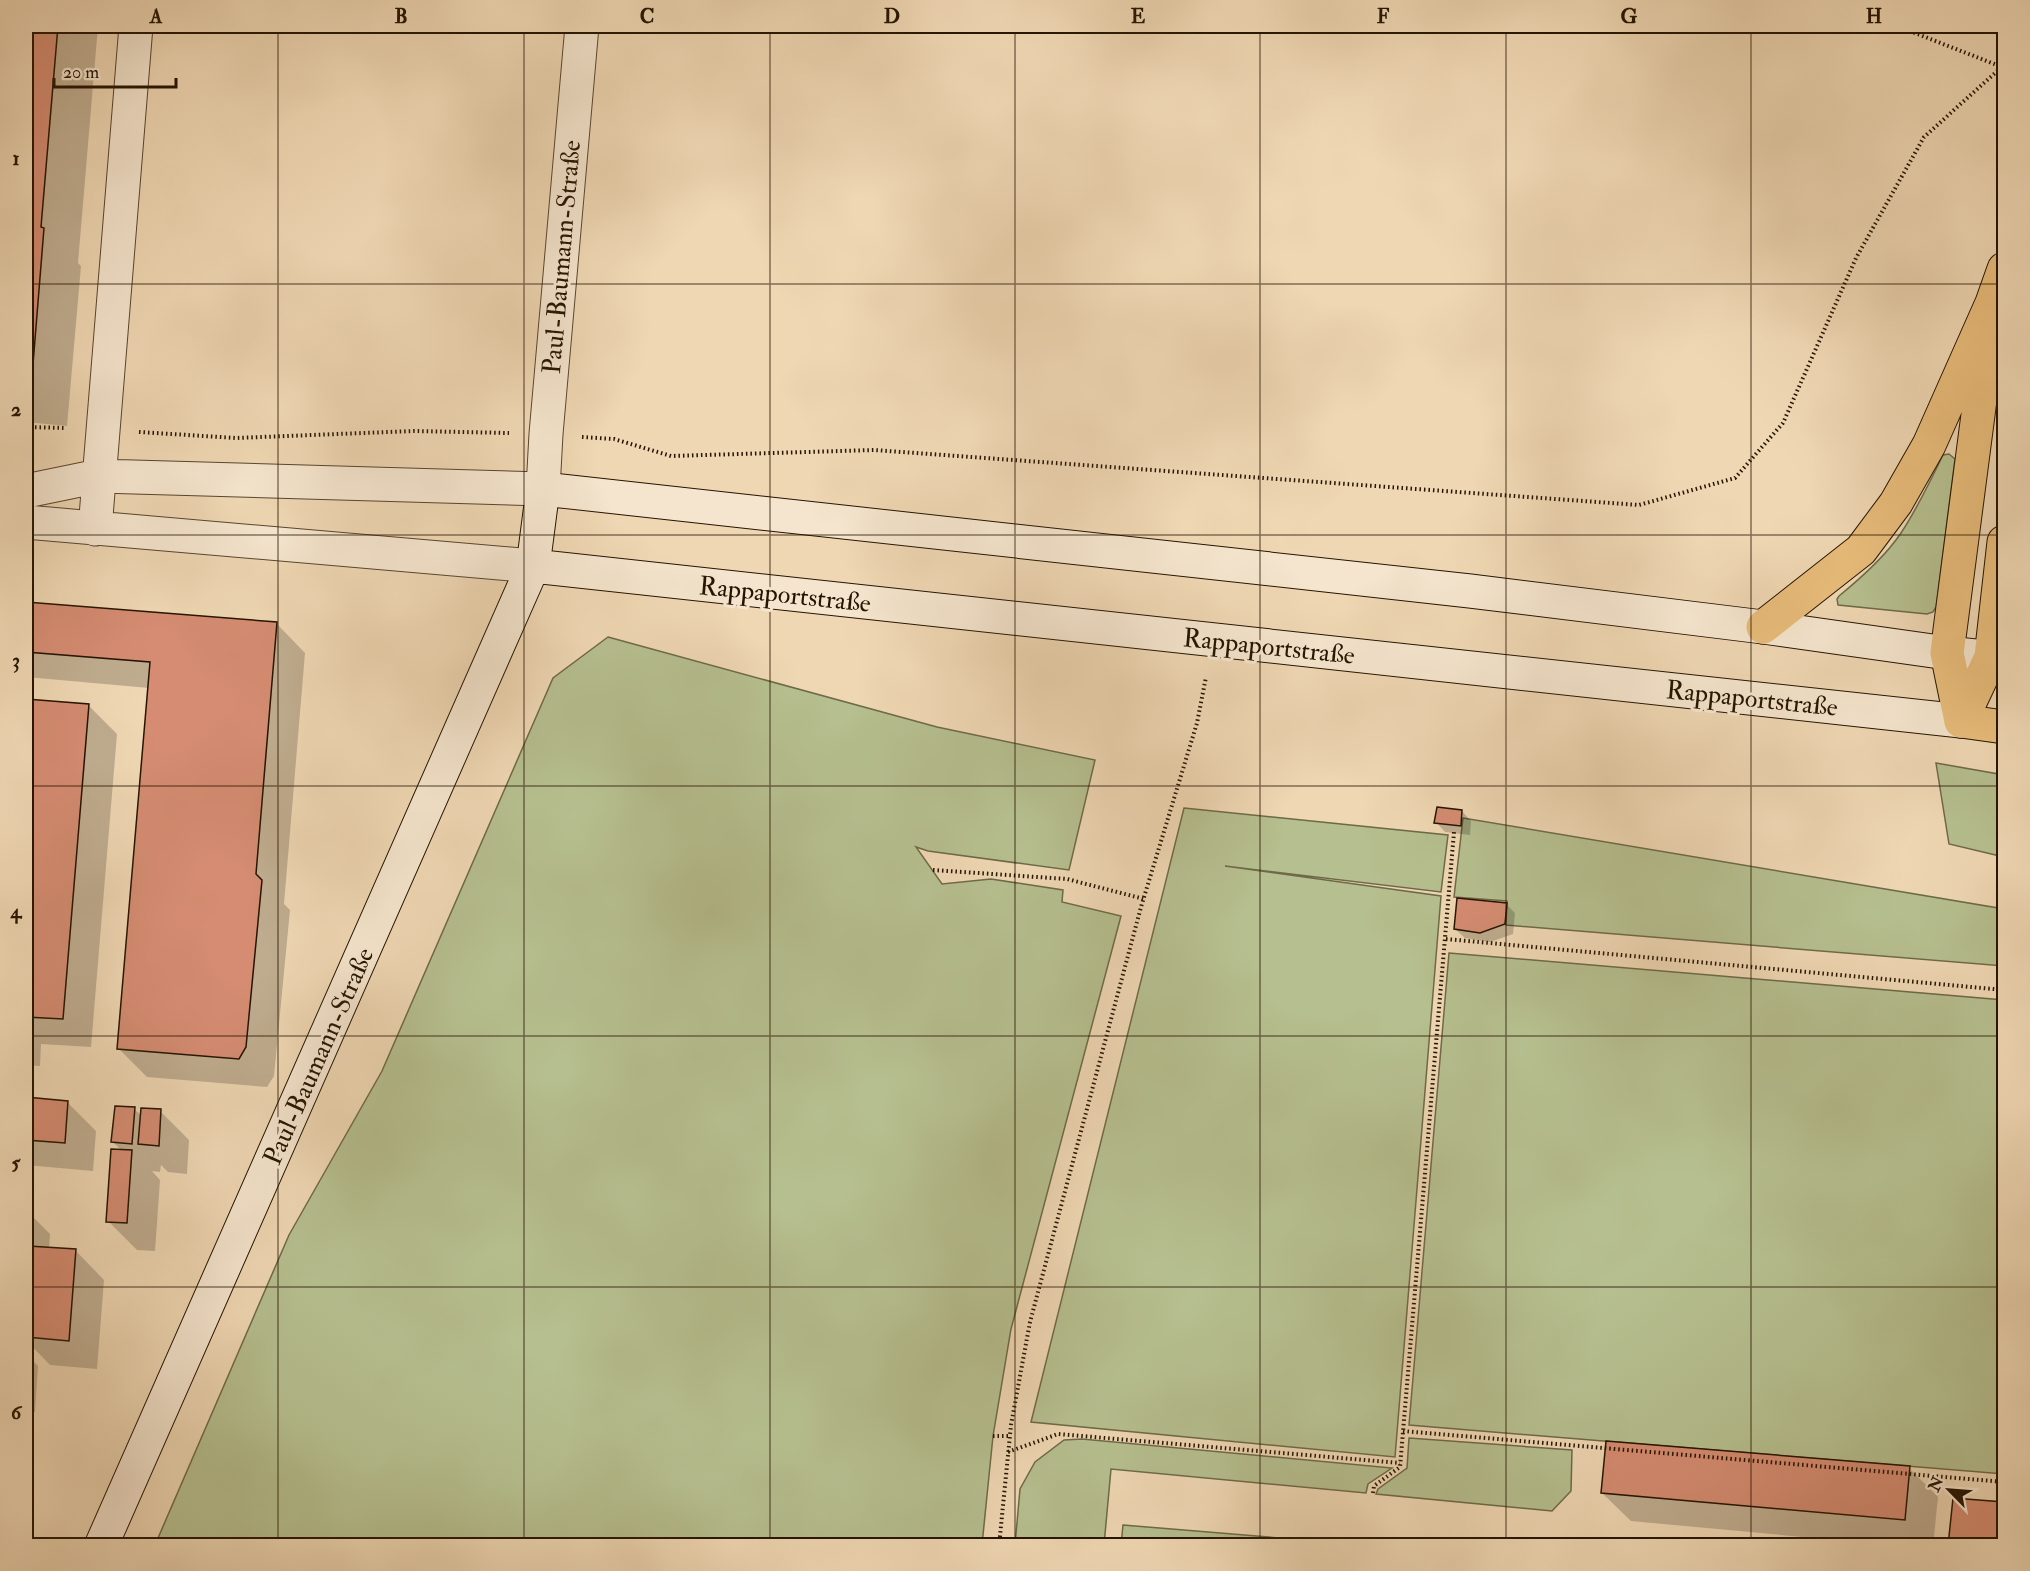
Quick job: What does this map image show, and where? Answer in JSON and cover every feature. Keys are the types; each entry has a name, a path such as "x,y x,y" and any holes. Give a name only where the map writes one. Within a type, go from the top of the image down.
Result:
{"main road":[{"path":"95,529 136,26"},
{"name":"Paul-Baumann-Straße","path":"101,1545 533,566 543,489 582,26"},
{"path":"1763,627 1861,550 1896,503 1929,445 1992,303 2004,269"},
{"path":"1961,721 1947,653 1992,303"},
{"path":"26,491 99,476 543,489 1470,591 1998,658"},
{"path":"26,522 533,566"},
{"path":"1961,721 1998,658 2004,542"},
{"name":"Rappaportstraße","path":"533,566 2004,727"}],"path":[{"path":"26,427 236,438 414,431 546,434 614,439 671,456 874,450 1639,505 1735,478 1783,423 1856,258 1924,137 2003,66 1897,26"},
{"path":"999,1545 1010,1436 1030,1322 1144,899 1197,723 1213,641"},
{"path":"1372,1493 1374,1486 1400,1467 1454,832"},
{"path":"933,870 1067,879 1144,899"},
{"path":"1446,939 2004,990"},
{"path":"1403,1431 2004,1482"},
{"path":"1008,1452 1058,1434 1400,1463"},
{"path":"993,1436 1010,1436"}],"green space":[{"path":"1949,454 1955,459 1936,607 1933,612 1927,614 1838,605 1839,596 1872,567 1895,542 1918,505 1943,455"},
{"path":"608,637 937,727 1095,760 1069,870 928,851 916,847 942,884 991,879 1063,890 1062,902 1121,916 1011,1329 993,1436 982,1545 155,1545 289,1235 382,1071 553,678"},
{"path":"1936,763 2004,775 2004,857 1949,844"},
{"path":"1184,808 1448,835 1441,892 1225,866 1441,896 1395,1457 1031,1422"},
{"path":"1463,818 2004,909 2004,966 1506,925 1507,901 1454,897"},
{"path":"1449,953 2004,1000 2004,1474 1409,1425"},
{"path":"1409,1438 1572,1450 1571,1491 1552,1511 1376,1494 1378,1489 1407,1468"},
{"path":"1082,1439 1392,1468 1368,1484 1366,1493 1111,1469 1104,1545 1015,1545 1020,1489 1035,1462 1064,1440"},
{"path":"1123,1525 1365,1545 1121,1545"}],"building":[{"path":"26,26 58,26 41,227 44,228 31,389 26,389"},
{"path":"26,602 277,622 256,874 262,880 246,1047 239,1059 117,1049 150,662 26,652"},
{"path":"26,699 89,704 63,1019 26,1017"},
{"path":"1437,807 1462,810 1461,826 1434,823"},
{"path":"1457,898 1507,903 1505,924 1480,933 1454,929"},
{"path":"26,1097 68,1101 65,1143 26,1140"},
{"path":"115,1106 135,1107 132,1144 111,1142"},
{"path":"141,1108 161,1109 159,1146 138,1144"},
{"path":"111,1149 132,1150 127,1223 106,1222"},
{"path":"28,1246 76,1249 69,1341 26,1337"},
{"path":"1606,1441 1910,1466 1905,1520 1601,1493"},
{"path":"1953,1498 2004,1502 2004,1546 1948,1546"}]}
